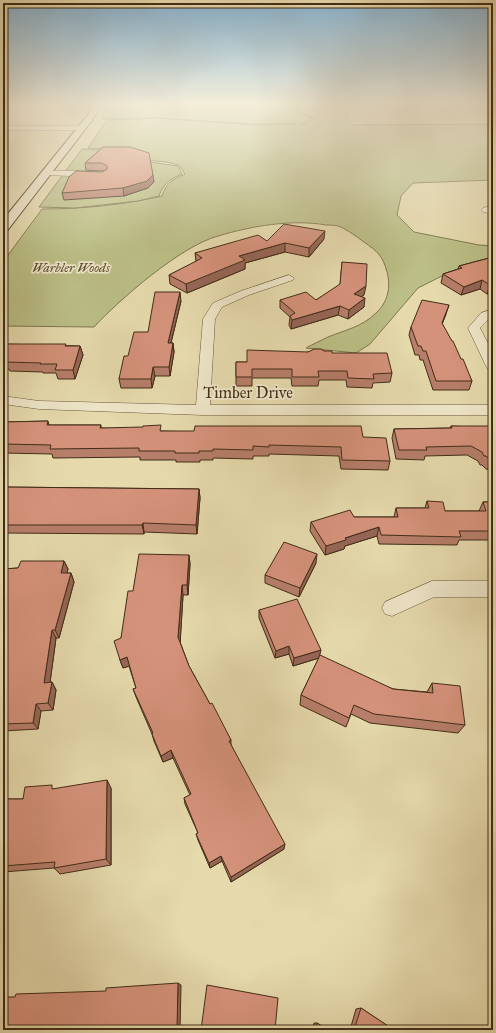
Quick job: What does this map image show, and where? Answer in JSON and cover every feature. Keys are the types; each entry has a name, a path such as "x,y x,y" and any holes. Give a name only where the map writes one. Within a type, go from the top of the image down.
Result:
{"main road":[{"path":"3,228 63,151"}],"street":[{"path":"46,173 103,174"},
{"path":"203,410 209,319 217,304 289,278"},
{"path":"493,313 485,316 474,328 493,366"},
{"name":"Timber Drive","path":"3,400 39,405 203,410 493,410"},
{"path":"392,608 432,590 493,589"}],"green space":[{"path":"80,151 118,151 142,161 178,166 182,174 168,182 159,196 138,201 75,208 39,207"},
{"name":"Warbler Woods","path":"121,151 493,151 493,180 413,183 401,196 397,215 414,232 479,245 493,246 493,258 446,274 418,288 370,344 356,353 306,348 365,322 380,309 388,294 389,283 385,266 376,251 347,230 337,226 313,223 272,224 231,232 203,242 187,250 152,275 119,302 94,327 3,326 3,262 42,209 102,206 162,196 165,188 170,182 185,174 179,165 144,160"}],"building":[{"path":"98,151 143,151 149,153 153,175 147,181 123,188 62,193 69,177 76,171 102,172 107,169 107,166 102,163 85,163"},
{"path":"284,224 325,231 309,248 285,243 239,256 245,260 186,284 169,275 202,258 195,253 258,235 267,241"},
{"path":"493,257 493,284 490,285 482,280 464,287 443,274 462,268 459,266"},
{"path":"342,262 367,264 366,286 354,294 365,298 349,310 340,306 292,320 290,316 295,313 280,300 306,292 316,300 340,284"},
{"path":"155,292 180,292 168,343 173,343 169,367 153,367 151,379 119,379 124,356 128,356 134,332 148,332"},
{"path":"422,300 449,305 442,323 453,341 461,359 463,359 472,381 436,381 426,351 423,351 421,346 418,346 411,327"},
{"path":"3,344 66,344 65,346 80,346 73,370 55,370 57,364 6,362 8,360 3,360"},
{"path":"314,349 332,351 332,353 387,353 392,373 373,374 374,379 348,378 347,371 318,371 319,377 292,377 292,369 252,369 252,377 236,377 236,362 247,362 247,350 308,352"},
{"path":"48,421 47,425 101,425 100,428 161,425 160,431 194,431 195,426 361,426 363,437 386,438 390,461 342,460 341,447 269,445 269,447 253,446 253,450 213,449 213,451 199,451 199,453 175,453 175,451 139,451 139,448 50,449 51,445 3,444 3,422"},
{"path":"451,426 492,426 493,461 484,456 482,452 471,446 426,447 427,450 399,450 394,429 452,428"},
{"path":"3,487 199,489 196,525 143,523 142,525 3,525"},
{"path":"427,501 443,502 445,511 486,511 483,502 493,502 493,531 459,531 461,537 381,535 379,527 326,546 311,522 350,510 354,517 398,517 396,508 429,508"},
{"path":"284,542 317,554 300,588 265,575"},
{"path":"139,554 189,555 187,585 182,585 178,637 189,666 210,704 212,703 231,740 229,741 285,844 231,877 221,856 209,863 196,834 198,833 184,798 191,794 171,750 161,756 152,734 153,733 133,689 136,688 127,657 120,660 114,641 121,638 128,591 133,591"},
{"path":"21,561 64,561 61,573 71,573 55,630 52,630 44,683 52,682 48,703 36,704 33,723 3,724 3,569 18,568"},
{"path":"297,599 321,650 294,658 289,646 276,651 259,610"},
{"path":"320,655 393,689 433,693 432,683 460,686 465,725 374,714 354,705 349,718 301,695"},
{"path":"107,780 106,859 54,868 55,862 3,866 3,799 23,799 25,787 52,785 52,789"},
{"path":"178,983 177,1030 3,1030 3,997 15,997 16,994 106,991 106,988"},
{"path":"207,985 278,998 275,1030 201,1030"},
{"path":"361,1008 394,1030 354,1030"},
{"path":"317,1023 328,1030 315,1030"}]}
